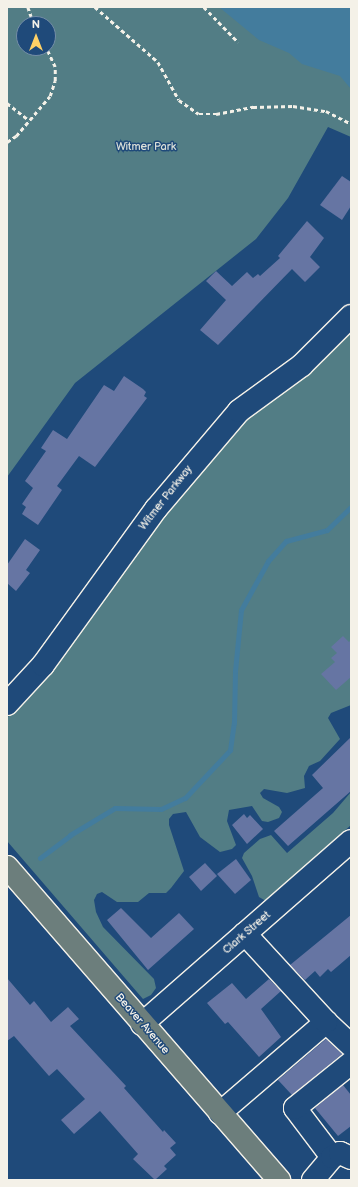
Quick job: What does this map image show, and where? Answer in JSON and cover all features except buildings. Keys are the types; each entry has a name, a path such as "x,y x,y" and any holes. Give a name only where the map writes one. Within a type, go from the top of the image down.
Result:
{"main road":[{"name":"Beaver Avenue","path":"7,867 279,1180"}],"street":[{"name":"Witmer Parkway","path":"7,704 43,665 156,509 234,417 302,365 351,316"},
{"name":"Clark Street","path":"142,1024 351,841"},
{"path":"245,934 326,1022 351,1045"},
{"path":"220,1113 326,1022"},
{"path":"313,1180 342,1157 295,1108 351,1063"}],"path":[{"path":"95,7 158,62 178,100 199,114 216,114 253,107 293,106 326,111 351,124"},
{"path":"204,7 238,42"},
{"path":"7,142 50,96 55,81 55,67 50,56"},
{"path":"7,103 29,120"}],"green space":[{"name":"Witmer Park","path":"7,7 351,7 351,137 328,127 288,198 256,239 75,383 7,477"},
{"path":"351,328 351,705 331,713 328,718 340,739 320,761 309,766 304,776 305,788 287,793 264,789 260,793 263,798 279,807 282,812 279,818 268,822 262,821 252,806 229,810 227,821 236,845 232,849 220,852 200,837 186,812 173,814 169,819 169,825 184,871 171,888 166,893 149,893 138,902 117,902 102,892 97,894 94,900 96,912 103,927 154,979 156,988 151,995 143,999 7,841 7,718 49,672 161,514 239,422"},
{"path":"351,792 351,825 266,901 259,897 252,876 242,858 244,853 260,839 271,835 287,853 333,813"}],"water":[{"path":"219,7 351,7 351,89 340,76 302,64 289,53 259,40"}],"waterway":[{"path":"40,858 70,835 115,808 161,809 185,798 230,750 234,723 235,671 241,610 268,561 286,541 327,530 351,507"}]}
